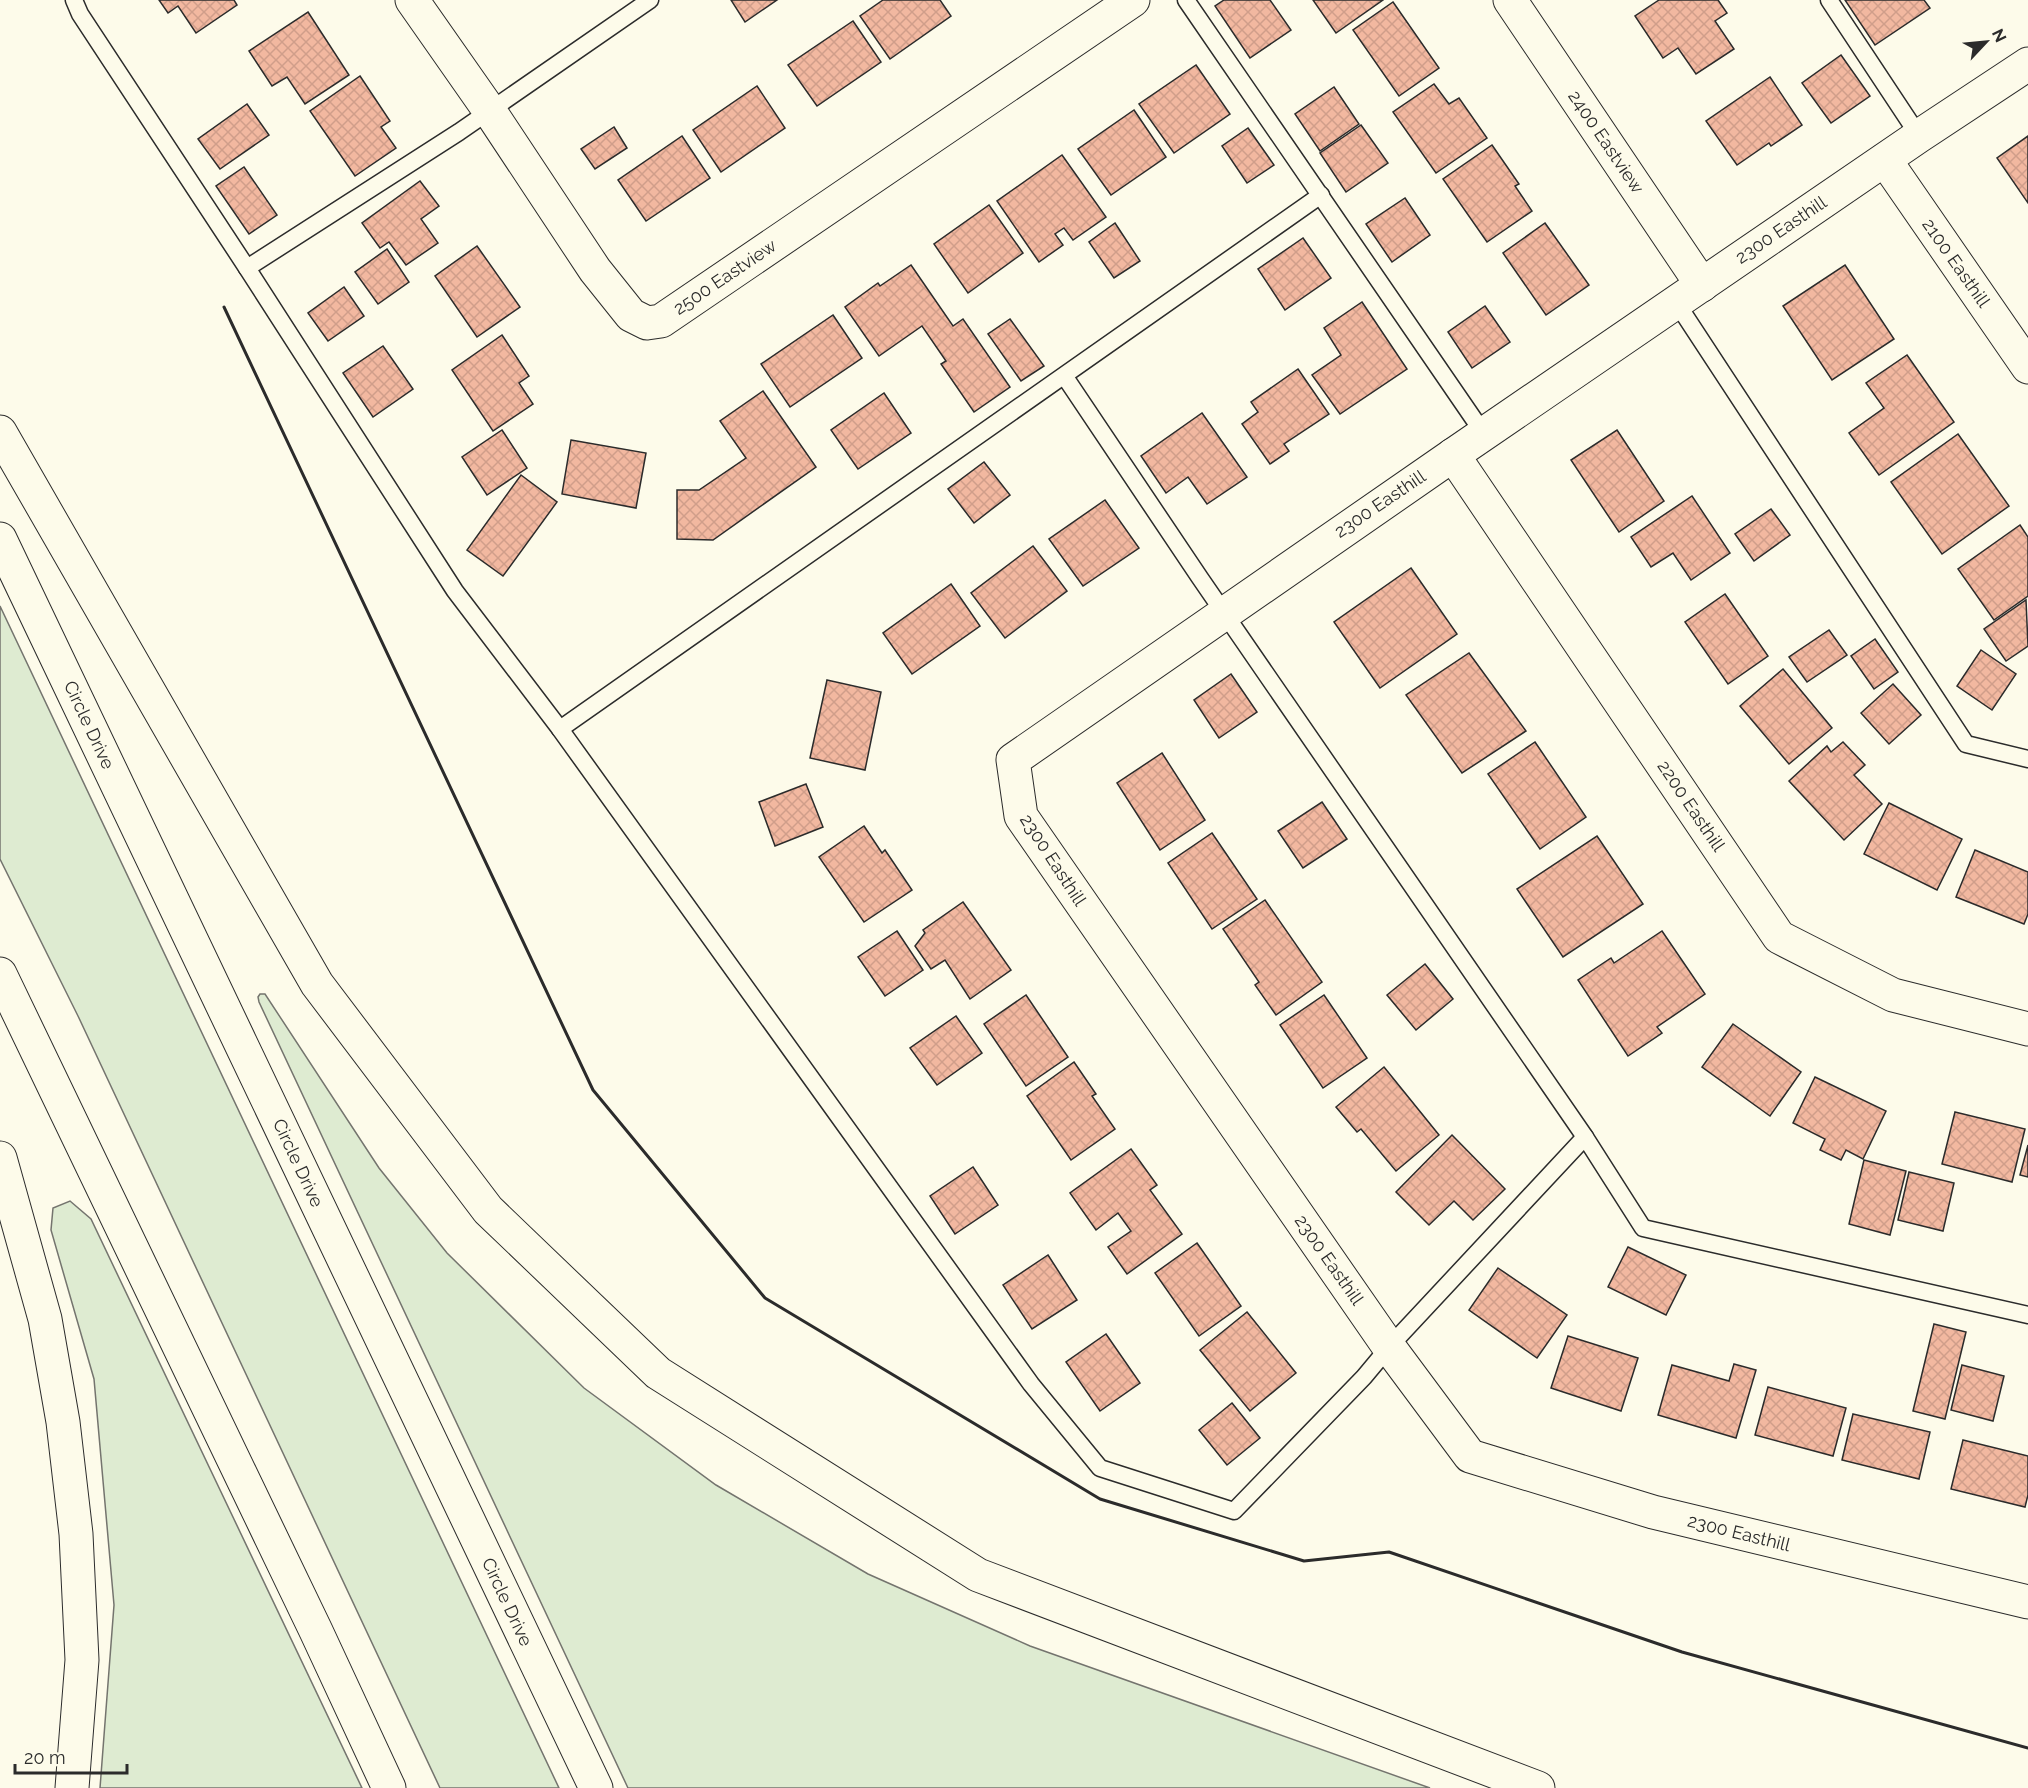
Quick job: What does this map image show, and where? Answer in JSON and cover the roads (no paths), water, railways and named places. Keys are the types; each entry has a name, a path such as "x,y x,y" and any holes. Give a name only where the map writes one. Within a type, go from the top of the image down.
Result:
{"main road":[{"name":"2500 Eastview","path":"412,0 489,110 595,270 631,315 647,322 661,321 1133,0"},
{"name":"2400 Eastview","path":"1510,0 1689,293"},
{"name":"2300 Easthill","path":"2028,64 1689,293 1224,612 1013,760 1021,816 1389,1347 1470,1456 1653,1512 2028,1602"},
{"name":"2100 Easthill","path":"1885,160 2028,367"},
{"path":"0,432 317,984 488,1210 658,1373 978,1575 1539,1788"},
{"name":"2200 Easthill","path":"1453,455 1779,937 1893,995 2028,1029"},
{"name":"Circle Drive","path":"0,539 596,1788"},
{"path":"0,974 316,1631 389,1788"},
{"path":"0,1158 45,1319 63,1422 75,1523 82,1660 72,1788"}],"lane":[{"path":"74,0 80,14 247,268 454,591 560,729 1031,1384 1100,1468 1234,1511 1364,1377 1389,1347 1585,1137"},
{"path":"247,268 489,110 651,0"},
{"path":"1186,0 1484,434"},
{"path":"1829,0 1919,136"},
{"path":"560,729 1065,377 1321,195"},
{"path":"1689,293 1966,744 2028,759"},
{"path":"1065,377 1585,1137 1643,1228 2028,1315"}]}
